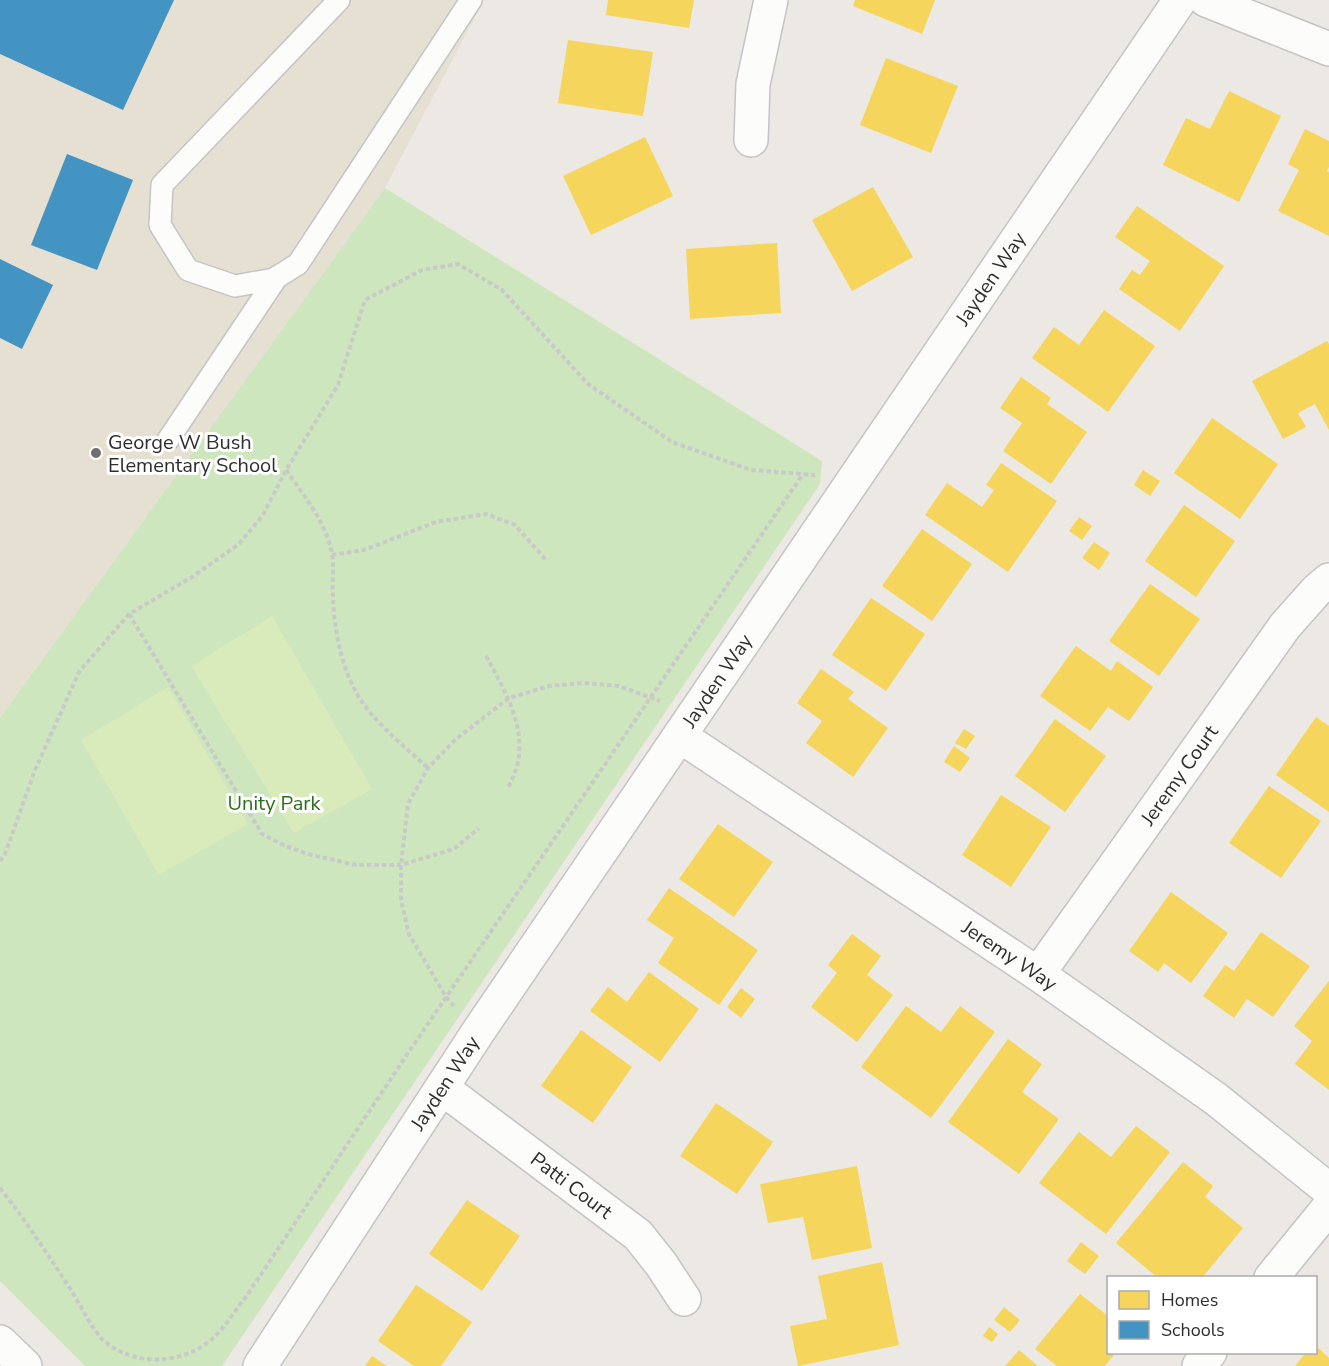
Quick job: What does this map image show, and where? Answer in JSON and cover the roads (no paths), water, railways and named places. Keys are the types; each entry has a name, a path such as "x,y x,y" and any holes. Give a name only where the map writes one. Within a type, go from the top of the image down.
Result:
{"street":[{"path":"751,140 753,84 771,0"},
{"name":"Jayden Way","path":"260,1366 478,1032 1180,0"},
{"path":"1206,0 1329,49"},
{"name":"Jeremy Court","path":"1038,974 1285,626 1329,580"},
{"name":"Jeremy Way","path":"687,725 1216,1099 1329,1190"},
{"name":"Patti Court","path":"442,1088 638,1235 661,1263 684,1299"},
{"path":"1273,1276 1329,1207"},
{"path":"0,1342 25,1366"},
{"path":"1198,1366 1209,1354"}],"lane":[{"path":"277,278 235,286 188,270 160,225 162,185 339,0"},
{"path":"168,440 277,278 298,264 471,0"}],"place":[{"name":"George W Bush Elementary School","path":"96,453"}],"park label":[{"name":"Unity Park","path":"274,803"}]}
